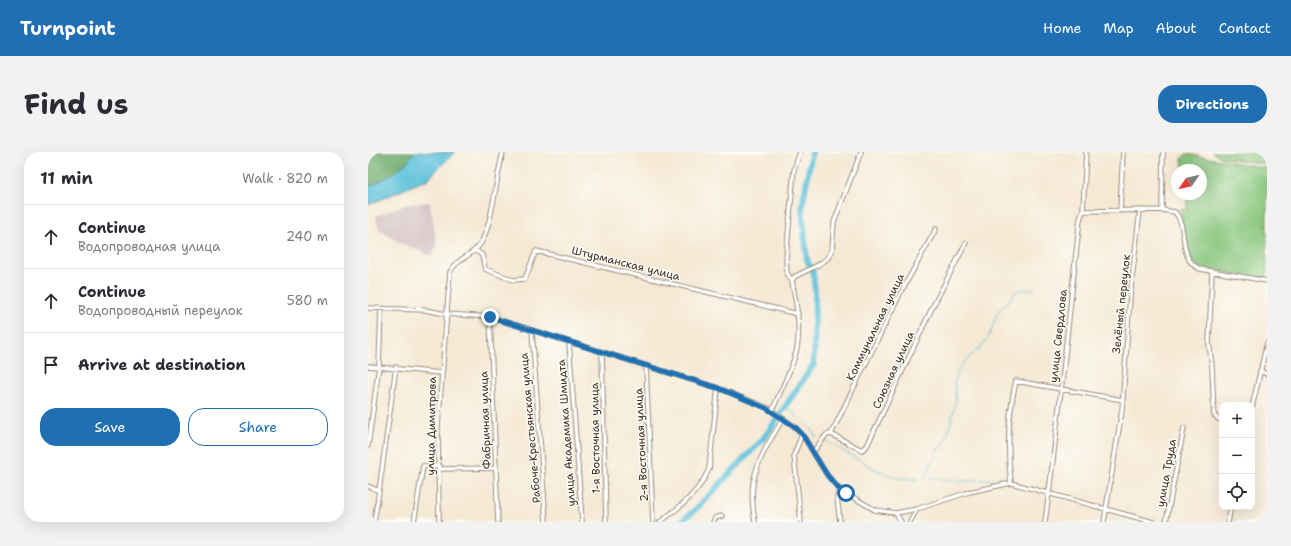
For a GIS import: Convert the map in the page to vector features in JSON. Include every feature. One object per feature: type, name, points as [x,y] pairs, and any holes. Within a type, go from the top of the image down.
[{"type":"street","points":[[476,250],[487,226],[503,152]]},
{"type":"street","points":[[772,411],[797,350],[799,330],[798,314],[792,281],[787,273],[786,258],[794,170],[800,152]]},
{"type":"street","points":[[792,281],[794,277],[828,258],[832,250],[834,222],[861,152]]},
{"type":"street","name":"улица Свердлова","points":[[1045,522],[1080,219],[1083,212],[1086,152]]},
{"type":"street","points":[[1120,210],[1123,152]]},
{"type":"street","points":[[1162,210],[1163,152]]},
{"type":"street","points":[[1083,212],[1120,210],[1162,210],[1175,212],[1180,218],[1186,254],[1190,263],[1200,269],[1267,281]]},
{"type":"street","name":"Зелёный переулок","points":[[1104,522],[1105,508],[1120,431],[1127,326],[1140,210]]},
{"type":"street","name":"Коммунальная улица","points":[[831,434],[900,294],[936,229]]},
{"type":"street","name":"Союзная улица","points":[[831,434],[862,450],[866,446],[933,306],[966,243]]},
{"type":"street","name":"Штурманская улица","points":[[476,250],[482,255],[485,269],[513,280],[525,279],[536,251],[798,314]]},
{"type":"street","name":"улица Димитрова","points":[[439,522],[440,468],[438,426],[449,278],[453,266],[476,250]]},
{"type":"street","points":[[1212,271],[1209,343],[1212,367],[1214,414],[1219,419]]},
{"type":"street","points":[[368,308],[425,310],[446,314],[490,317],[532,332],[718,388],[766,408],[783,419],[802,434],[827,475],[839,489],[875,510],[896,513],[917,509],[969,492],[1011,483],[1153,522]]},
{"type":"street","points":[[368,446],[379,366],[382,309]]},
{"type":"street","name":"Фабричная улица","points":[[490,317],[498,522]]},
{"type":"street","name":"Рабоче-Крестьянская улица","points":[[532,332],[546,522]]},
{"type":"street","name":"улица Академика Шмидта","points":[[568,342],[582,522]]},
{"type":"street","points":[[1253,402],[1267,343]]},
{"type":"street","name":"1-я Восточная улица","points":[[602,353],[606,522]]},
{"type":"street","points":[[368,366],[396,367],[441,373]]},
{"type":"street","points":[[374,522],[396,367]]},
{"type":"street","name":"2-я Восточная улица","points":[[646,367],[654,522]]},
{"type":"street","points":[[1260,372],[1267,374]]},
{"type":"street","points":[[1011,483],[1008,464],[1010,416],[1016,381],[1123,400]]},
{"type":"street","points":[[660,522],[687,501],[704,481],[709,469],[718,388]]},
{"type":"street","points":[[755,522],[752,492],[754,479],[761,458],[783,419]]},
{"type":"street","name":"улица Труда","points":[[1166,522],[1184,428]]},
{"type":"street","points":[[801,522],[794,455],[802,434]]},
{"type":"street","points":[[813,452],[826,435],[831,434]]},
{"type":"street","points":[[414,522],[423,466],[440,468],[496,468]]},
{"type":"street","points":[[368,486],[379,490]]},
{"type":"street","points":[[839,489],[837,497],[840,522]]},
{"type":"street","points":[[910,522],[917,509]]},
{"type":"street","points":[[1228,522],[1230,510]]},
{"type":"street","points":[[896,513],[901,522]]},
{"type":"street","points":[[713,522],[714,518],[722,516]]},
{"type":"shaded area","points":[[430,202],[437,246],[432,256],[397,241],[378,228],[376,216],[404,205]]},
{"type":"green space","points":[[368,152],[414,152],[406,163],[400,168],[381,181],[368,187]]},
{"type":"green space","points":[[1212,152],[1267,152],[1267,164],[1222,158]]},
{"type":"green space","points":[[1186,154],[1267,168],[1267,280],[1201,268],[1191,261],[1180,209],[1187,210],[1186,200],[1207,200],[1207,164],[1182,164],[1182,158]]},
{"type":"water","points":[[414,152],[455,152],[428,179],[368,205],[368,187],[381,181],[400,168],[406,163]]},
{"type":"waterway","points":[[680,522],[694,511],[764,438],[814,364],[815,293],[813,272],[807,260],[802,207],[812,152]]},
{"type":"waterway","points":[[922,480],[926,476],[937,450],[943,445],[947,437],[956,401],[954,382],[959,368],[976,350],[980,349],[990,334],[996,316],[1016,291],[1025,289],[1033,289],[1035,291]]},
{"type":"waterway","points":[[787,406],[797,417]]},
{"type":"waterway","points":[[802,420],[812,429],[816,437]]},
{"type":"waterway","points":[[824,440],[879,471],[898,478],[918,479]]},
{"type":"waterway","points":[[930,477],[955,481],[1001,478]]},
{"type":"route","points":[[490,317],[646,367],[718,388],[766,408],[794,426],[802,434],[827,475],[839,489],[846,493]]}]
